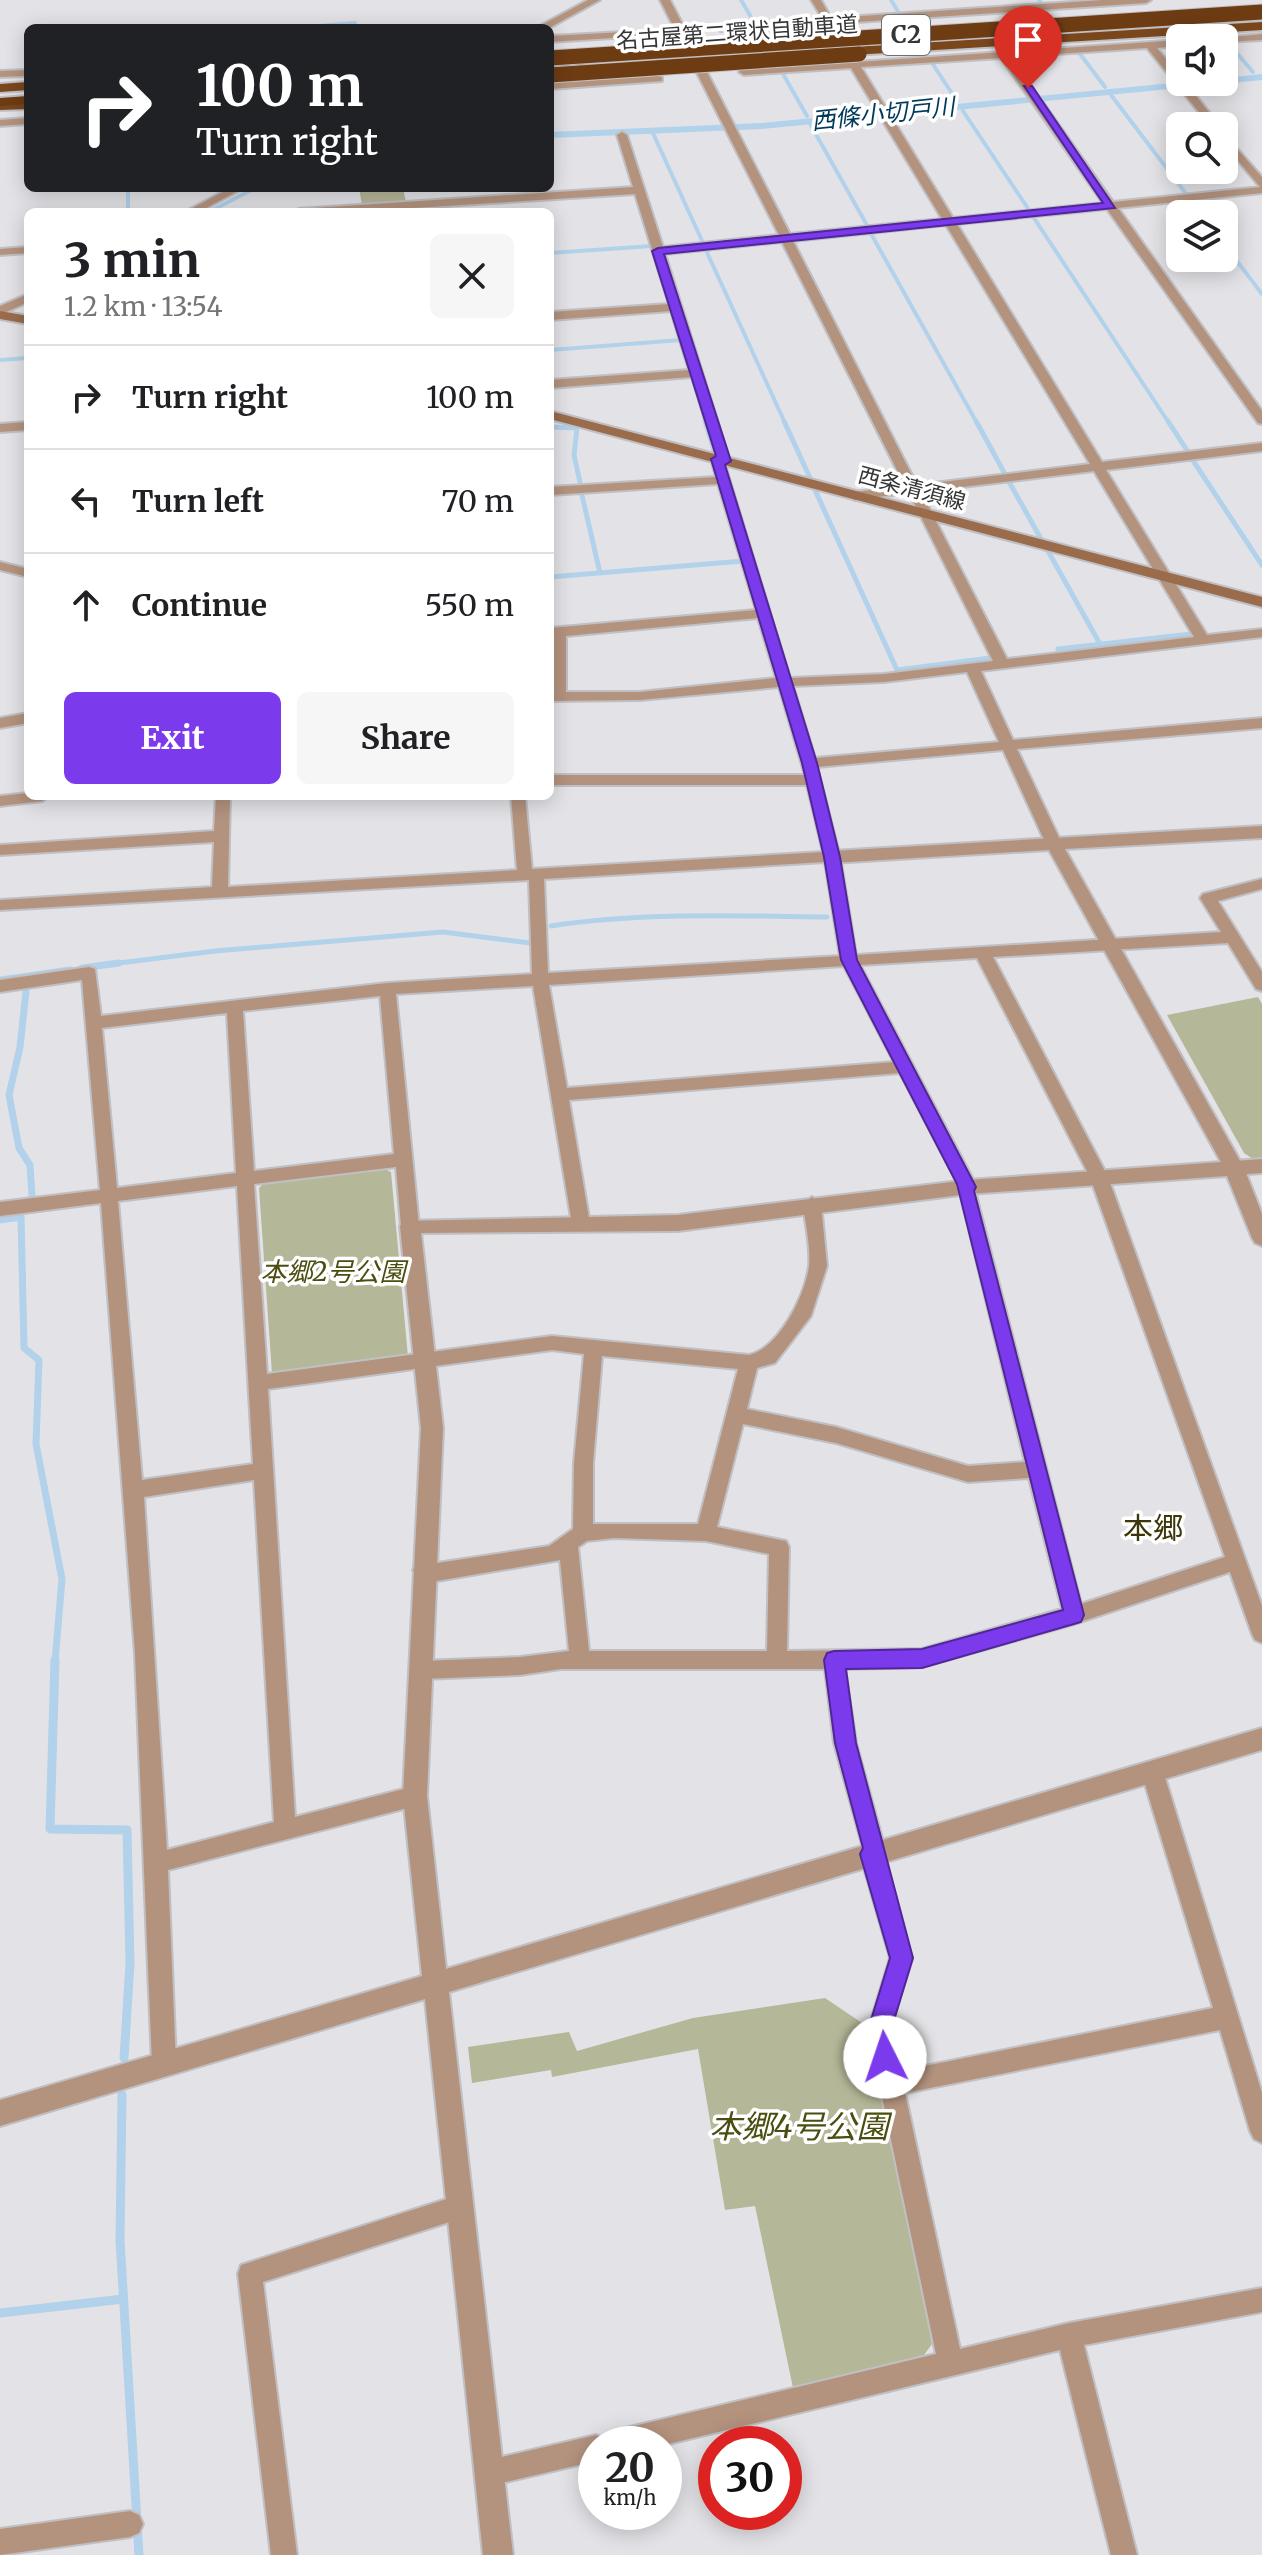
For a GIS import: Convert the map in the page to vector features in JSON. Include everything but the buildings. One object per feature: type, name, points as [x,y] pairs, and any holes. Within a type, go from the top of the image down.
[{"type":"highway","points":[[554,51],[942,25],[1262,12]]},
{"type":"highway","name":"名古屋第二環状自動車道","points":[[554,66],[1262,12]]},
{"type":"highway","points":[[1238,26],[1262,23]]},
{"type":"highway","points":[[554,66],[810,58],[1085,32],[1262,23]]},
{"type":"highway","points":[[554,66],[584,68],[844,52],[1166,38]]},
{"type":"highway","points":[[554,66],[605,67]]},
{"type":"highway","points":[[0,91],[24,89]]},
{"type":"highway","points":[[0,104],[24,102]]},
{"type":"main road","points":[[0,313],[24,319]]},
{"type":"main road","name":"西条清須線","points":[[554,416],[1262,602]]},
{"type":"street","points":[[549,24],[595,0]]},
{"type":"street","points":[[665,0],[1002,664]]},
{"type":"street","points":[[816,0],[829,22]]},
{"type":"street","points":[[963,0],[972,13]]},
{"type":"street","points":[[721,28],[1146,0]]},
{"type":"street","points":[[1115,1],[1166,27]]},
{"type":"street","points":[[554,39],[641,34]]},
{"type":"street","points":[[1238,38],[1262,37]]},
{"type":"street","points":[[744,72],[1150,45],[1166,41]]},
{"type":"street","points":[[1150,45],[1166,65]]},
{"type":"street","points":[[831,66],[844,52]]},
{"type":"street","points":[[1004,55],[1262,420]]},
{"type":"street","points":[[854,64],[1203,640]]},
{"type":"street","points":[[565,85],[584,68]]},
{"type":"street","points":[[0,74],[24,73]]},
{"type":"street","points":[[554,86],[658,79]]},
{"type":"street","points":[[1191,96],[1204,112]]},
{"type":"street","points":[[0,123],[24,121]]},
{"type":"street","points":[[622,135],[696,373],[721,460],[723,480],[809,763],[832,857],[849,960],[966,1187],[1074,1615]]},
{"type":"street","points":[[1238,155],[1262,187]]},
{"type":"street","points":[[658,251],[1262,187]]},
{"type":"street","points":[[411,208],[640,190]]},
{"type":"street","points":[[199,208],[230,192]]},
{"type":"street","points":[[0,252],[24,250]]},
{"type":"street","points":[[0,313],[24,299]]},
{"type":"street","points":[[554,316],[675,307]]},
{"type":"street","points":[[554,384],[696,373]]},
{"type":"street","points":[[0,428],[24,426]]},
{"type":"street","points":[[855,496],[1262,447]]},
{"type":"street","points":[[554,491],[723,480]]},
{"type":"street","points":[[0,566],[24,572]]},
{"type":"street","points":[[764,613],[555,632],[554,697],[640,696],[786,682],[884,678],[1262,633]]},
{"type":"street","points":[[972,667],[1054,844],[1234,1168],[1262,1238]]},
{"type":"street","points":[[0,723],[24,719]]},
{"type":"street","points":[[809,763],[1262,723]]},
{"type":"street","points":[[554,780],[813,780]]},
{"type":"street","points":[[0,801],[24,798]]},
{"type":"street","points":[[220,892],[223,800]]},
{"type":"street","points":[[519,800],[531,874],[540,979],[581,1224]]},
{"type":"street","points":[[0,905],[1262,832]]},
{"type":"street","points":[[0,850],[222,836]]},
{"type":"street","points":[[1262,884],[1208,898],[1262,985]]},
{"type":"street","points":[[93,1023],[387,989],[1232,937]]},
{"type":"street","points":[[982,952],[1099,1177],[1262,1634]]},
{"type":"street","points":[[0,986],[89,973],[150,1682],[160,1862],[164,2064]]},
{"type":"street","points":[[387,989],[432,1428],[423,1570],[422,1670],[415,1796],[498,2555]]},
{"type":"street","points":[[235,1007],[285,1830]]},
{"type":"street","points":[[559,1095],[905,1067]]},
{"type":"street","points":[[0,1209],[405,1159]]},
{"type":"street","points":[[410,1226],[678,1223],[966,1187],[1262,1166]]},
{"type":"street","points":[[258,1383],[552,1343],[749,1363],[768,1358],[802,1316],[818,1266],[812,1204]]},
{"type":"street","points":[[580,1660],[576,1537],[586,1462],[586,1424],[594,1347]]},
{"type":"street","points":[[706,1533],[749,1363]]},
{"type":"street","points":[[736,1415],[836,1435],[968,1474],[1038,1469]]},
{"type":"street","points":[[132,1490],[263,1471]]},
{"type":"street","points":[[423,1570],[437,1572],[553,1554],[576,1537],[614,1530],[706,1533],[779,1547],[777,1659]]},
{"type":"street","points":[[422,1670],[580,1660],[922,1658],[1074,1615],[1235,1562]]},
{"type":"street","points":[[834,1660],[845,1743],[901,1958],[879,2030],[951,2365]]},
{"type":"street","points":[[0,2113],[1262,1739]]},
{"type":"street","points":[[1152,1771],[1262,2131]]},
{"type":"street","points":[[160,1862],[415,1796]]},
{"type":"street","points":[[891,2084],[1227,2017]]},
{"type":"street","points":[[284,2555],[250,2274],[459,2207]]},
{"type":"street","points":[[682,2428],[1069,2335],[1262,2300]]},
{"type":"street","points":[[1069,2335],[1124,2555]]},
{"type":"street","points":[[489,2473],[578,2452]]},
{"type":"street","points":[[0,2542],[130,2524]]},
{"type":"green space","points":[[360,192],[404,192],[406,202],[362,205]]},
{"type":"green space","points":[[1258,997],[1262,1004],[1262,1159],[1253,1159],[1244,1153],[1167,1015]]},
{"type":"green space","name":"本郷2号公園","points":[[383,1168],[391,1172],[408,1357],[272,1374],[259,1188],[265,1182]]},
{"type":"green space","name":"本郷4号公園","points":[[825,1998],[868,2027],[932,2344],[924,2355],[793,2388],[755,2206],[725,2210],[698,2049],[552,2077],[551,2070],[472,2083],[468,2047],[569,2032],[577,2051],[693,2018]]},
{"type":"water","points":[[1262,74],[1262,80],[1238,82],[1238,77]]},
{"type":"water","name":"西條小切戸川","points":[[1166,84],[1166,89],[762,129],[554,138],[554,132],[761,123]]},
{"type":"waterway","points":[[741,0],[754,22]]},
{"type":"waterway","points":[[891,0],[899,13]]},
{"type":"waterway","points":[[1039,0],[1042,4]]},
{"type":"waterway","points":[[343,24],[355,23]]},
{"type":"waterway","points":[[1080,54],[1105,87]]},
{"type":"waterway","points":[[1238,54],[1253,72]]},
{"type":"waterway","name":"西條小切戸川","points":[[932,63],[957,101]]},
{"type":"waterway","name":"西條小切戸川","points":[[783,74],[807,116]]},
{"type":"waterway","points":[[1111,95],[1187,195]]},
{"type":"waterway","name":"西條小切戸川","points":[[963,111],[1029,210]]},
{"type":"waterway","name":"西條小切戸川","points":[[809,122],[868,227]]},
{"type":"waterway","points":[[652,131],[703,243]]},
{"type":"waterway","points":[[128,192],[128,208]]},
{"type":"waterway","points":[[217,208],[247,192]]},
{"type":"waterway","points":[[1032,215],[1169,423]]},
{"type":"waterway","points":[[870,232],[977,423]]},
{"type":"waterway","points":[[554,253],[652,246]]},
{"type":"waterway","points":[[705,248],[785,423]]},
{"type":"waterway","points":[[1238,262],[1262,294]]},
{"type":"waterway","points":[[554,350],[681,340]]},
{"type":"waterway","points":[[0,360],[24,358]]},
{"type":"waterway","points":[[692,376],[706,423]]},
{"type":"waterway","points":[[705,421],[715,453]]},
{"type":"waterway","points":[[784,421],[810,478]]},
{"type":"waterway","points":[[976,421],[1005,474]]},
{"type":"waterway","points":[[1168,421],[1188,452]]},
{"type":"waterway","points":[[554,427],[577,428],[574,455],[581,487]]},
{"type":"waterway","points":[[1192,459],[1262,565]]},
{"type":"waterway","points":[[1008,480],[1040,537]]},
{"type":"waterway","points":[[815,490],[897,670],[990,658]]},
{"type":"waterway","points":[[581,491],[600,573]]},
{"type":"waterway","points":[[1048,551],[1100,644]]},
{"type":"waterway","points":[[600,573],[743,561],[741,557]]},
{"type":"waterway","points":[[554,577],[600,573]]},
{"type":"waterway","points":[[1058,649],[1191,634]]},
{"type":"waterway","points":[[551,926],[654,917],[827,917]]},
{"type":"waterway","points":[[119,963],[215,951],[443,932],[530,943]]},
{"type":"waterway","points":[[82,968],[119,963]]},
{"type":"waterway","points":[[103,965],[119,963]]},
{"type":"waterway","points":[[0,980],[70,970]]},
{"type":"waterway","points":[[26,992],[20,1047],[9,1095],[19,1148],[30,1165],[32,1196]]},
{"type":"waterway","points":[[0,1220],[21,1217],[24,1348],[39,1360],[36,1444],[62,1579],[55,1662]]},
{"type":"waterway","points":[[55,1660],[50,1829],[127,1830],[130,1963],[124,2058]]},
{"type":"waterway","points":[[122,2095],[120,2240],[139,2555]]},
{"type":"waterway","points":[[0,2313],[123,2299]]},
{"type":"district","name":"本郷","points":[[1153,1529]]},
{"type":"route","points":[[885,2057],[879,2030],[901,1958],[871,1854],[875,1853],[845,1743],[834,1660],[922,1658],[1074,1615],[965,1187],[968,1187],[849,960],[832,857],[809,763],[717,459],[724,461],[658,251],[1111,205],[1028,88]]}]
